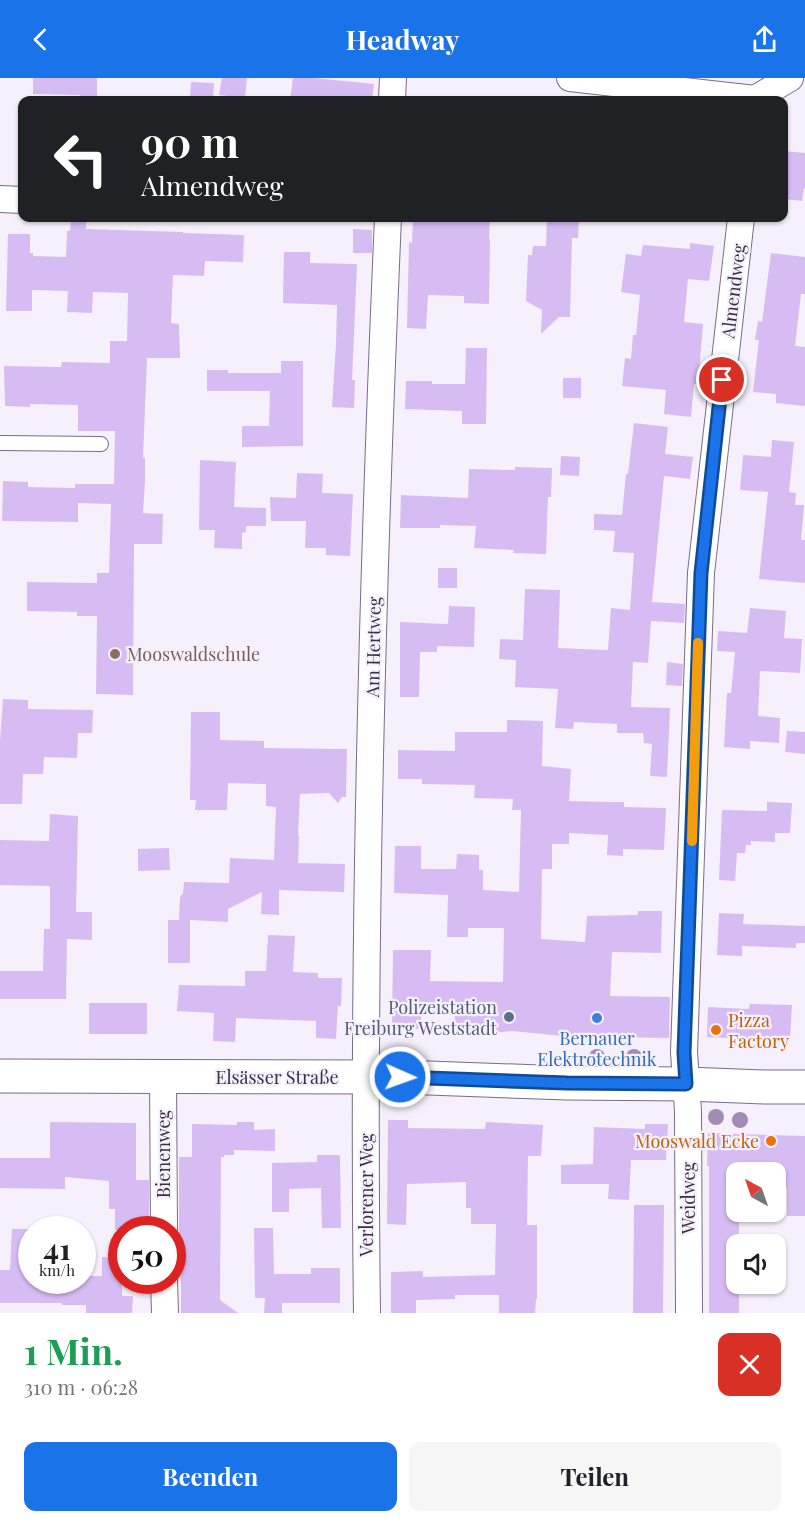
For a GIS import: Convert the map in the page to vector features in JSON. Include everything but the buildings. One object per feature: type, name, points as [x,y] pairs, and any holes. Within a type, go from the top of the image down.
[{"type":"main road","name":"Elsässer Straße","points":[[0,1076],[366,1077],[805,1087]]},
{"type":"street","points":[[392,96],[393,78]]},
{"type":"street","points":[[570,78],[721,96]]},
{"type":"street","points":[[761,96],[790,78]]},
{"type":"street","points":[[0,199],[18,200]]},
{"type":"street","name":"Am Hertweg","points":[[366,1077],[374,572],[388,222]]},
{"type":"street","name":"Almendweg","points":[[686,1084],[685,1041],[701,573],[741,222]]},
{"type":"street","name":"Bienenweg","points":[[163,1077],[164,1216]]},
{"type":"street","name":"Verlorener Weg","points":[[366,1077],[367,1313]]},
{"type":"street","name":"Weidweg","points":[[686,1084],[689,1313]]},
{"type":"street","points":[[164,1294],[165,1313]]},
{"type":"lane","points":[[0,443],[101,444]]},
{"type":"slow traffic","points":[[692,841],[698,643]]},
{"type":"place","name":"Mooswaldschule","points":[[115,654]]},
{"type":"place","name":"Polizeistation Freiburg Weststadt","points":[[509,1017]]},
{"type":"place","name":"Bernauer Elektrotechnik","points":[[597,1018]]},
{"type":"place","name":"Pizza Factory","points":[[716,1030]]},
{"type":"place","name":"Mooswald Ecke","points":[[771,1141]]},
{"type":"route","points":[[400,1077],[567,1083],[686,1084],[684,1053],[701,573],[722,380]]}]
